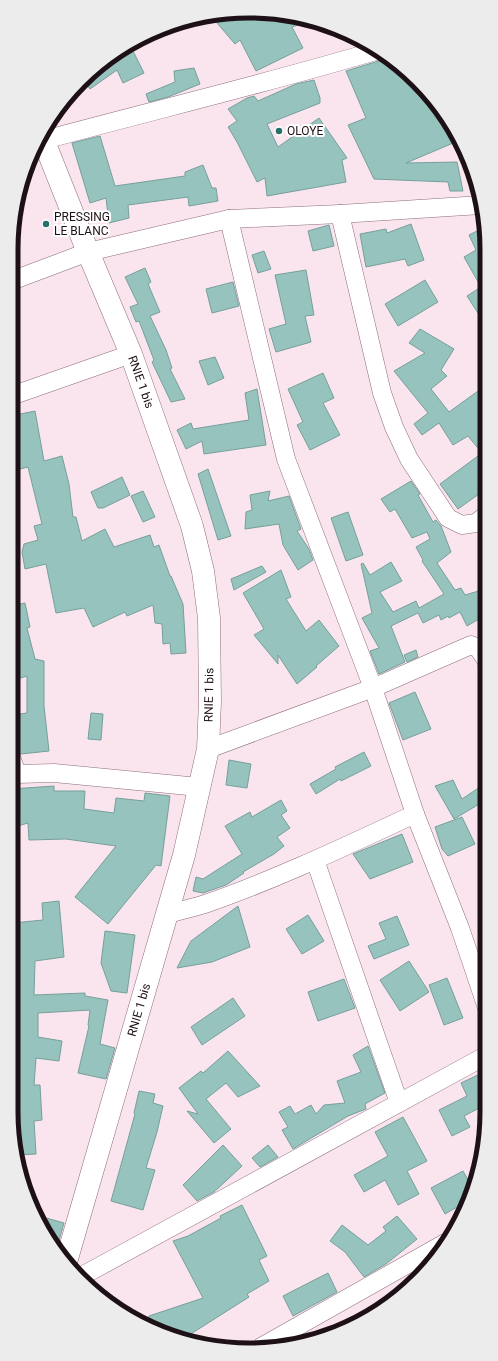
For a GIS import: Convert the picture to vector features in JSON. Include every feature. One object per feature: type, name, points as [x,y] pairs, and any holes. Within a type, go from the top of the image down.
[{"type":"main road","name":"RNIE 1 bis","points":[[44,142],[131,354],[192,526],[203,571],[209,618],[210,701],[208,749],[184,855],[68,1255]]},
{"type":"street","points":[[46,138],[370,53]]},
{"type":"street","points":[[18,278],[88,252],[228,219],[476,205]]},
{"type":"street","points":[[340,214],[382,392],[394,427],[409,459],[448,518],[462,525],[476,523],[480,520]]},
{"type":"street","points":[[228,219],[286,459],[373,688],[414,814],[460,928],[480,987]]},
{"type":"street","points":[[18,394],[131,354]]},
{"type":"street","points":[[208,749],[373,688],[470,645],[478,648],[480,651]]},
{"type":"street","points":[[18,769],[199,787]]},
{"type":"street","points":[[166,914],[203,904],[241,891],[315,860],[414,814]]},
{"type":"street","points":[[315,860],[399,1103]]},
{"type":"street","points":[[85,1274],[480,1059]]},
{"type":"street","points":[[267,1343],[434,1251]]},
{"type":"building","points":[[234,18],[264,18],[301,24],[292,27],[303,48],[256,71],[240,40],[235,44],[215,21]]},
{"type":"building","points":[[132,50],[144,73],[123,83],[117,70],[90,89],[87,85],[97,75]]},
{"type":"building","points":[[382,60],[401,75],[423,97],[441,121],[454,143],[406,163],[457,162],[463,191],[450,191],[448,182],[374,179],[348,125],[366,118],[346,71]]},
{"type":"building","points":[[194,68],[200,84],[168,97],[149,102],[146,94],[175,82],[174,71]]},
{"type":"building","points":[[314,80],[320,98],[320,103],[267,124],[278,147],[319,118],[347,158],[342,160],[346,182],[267,196],[265,178],[257,182],[228,127],[237,121],[228,109],[247,98],[254,96],[258,101],[296,84]]},
{"type":"building","points":[[100,136],[115,186],[185,176],[185,172],[203,165],[212,188],[216,188],[218,201],[189,206],[188,197],[128,205],[129,218],[109,223],[106,198],[90,203],[72,143]]},
{"type":"building","points":[[411,224],[424,260],[408,266],[405,259],[366,267],[360,234],[386,229],[387,233]]},
{"type":"building","points":[[329,225],[334,246],[313,251],[308,231]]},
{"type":"building","points":[[479,230],[480,285],[464,257],[476,250],[469,235]]},
{"type":"building","points":[[264,251],[271,269],[258,273],[252,255]]},
{"type":"building","points":[[145,268],[151,282],[148,284],[160,312],[150,316],[166,350],[172,368],[170,369],[185,399],[171,402],[152,362],[154,360],[139,321],[136,322],[130,307],[138,304],[125,277]]},
{"type":"building","points":[[306,270],[314,315],[305,316],[311,342],[276,352],[269,329],[286,324],[275,275]]},
{"type":"building","points":[[425,280],[438,302],[398,326],[385,304]]},
{"type":"building","points":[[233,282],[239,306],[212,313],[206,289]]},
{"type":"building","points":[[480,288],[480,316],[467,296]]},
{"type":"building","points":[[420,329],[454,349],[441,370],[447,376],[431,389],[449,412],[480,390],[480,451],[468,436],[453,445],[439,423],[422,435],[414,424],[428,413],[394,371],[425,353],[409,343]]},
{"type":"building","points":[[215,357],[224,378],[208,385],[199,361]]},
{"type":"building","points":[[323,373],[334,398],[323,403],[340,435],[310,450],[297,425],[303,422],[288,389]]},
{"type":"building","points":[[257,389],[266,445],[204,454],[202,441],[186,449],[177,430],[191,423],[193,429],[249,420],[245,393]]},
{"type":"building","points":[[35,411],[44,461],[62,456],[69,484],[73,517],[76,517],[82,541],[105,529],[114,547],[150,535],[154,547],[159,545],[170,576],[183,604],[186,653],[171,654],[170,643],[163,644],[162,624],[155,623],[153,605],[127,616],[125,612],[93,627],[84,608],[56,613],[46,564],[25,569],[22,552],[24,544],[38,540],[34,526],[42,524],[28,467],[20,469],[18,461],[18,415]]},
{"type":"building","points":[[480,454],[480,493],[458,509],[440,484]]},
{"type":"building","points":[[208,469],[231,536],[218,540],[198,474]]},
{"type":"building","points":[[122,477],[130,495],[103,508],[98,508],[91,492]]},
{"type":"building","points":[[411,481],[420,494],[418,495],[433,522],[436,520],[441,526],[451,552],[437,563],[455,590],[461,588],[465,595],[480,591],[480,619],[467,626],[460,612],[449,618],[448,616],[441,620],[439,615],[423,623],[418,613],[391,626],[405,662],[379,674],[370,651],[379,648],[362,618],[372,613],[361,564],[363,563],[370,575],[391,562],[402,581],[380,592],[393,612],[416,601],[419,608],[444,594],[422,561],[423,560],[416,547],[430,539],[427,532],[412,538],[395,509],[390,512],[381,499]]},
{"type":"building","points":[[143,491],[155,517],[143,522],[131,496]]},
{"type":"building","points":[[270,491],[268,501],[289,496],[301,529],[297,531],[309,549],[313,560],[298,570],[283,545],[279,524],[245,529],[246,512],[252,510],[250,495]]},
{"type":"building","points":[[348,512],[363,555],[346,561],[331,518]]},
{"type":"building","points":[[262,566],[266,572],[234,590],[231,579]]},
{"type":"building","points":[[281,570],[291,597],[286,599],[306,631],[319,620],[339,646],[297,684],[278,655],[278,664],[254,635],[264,629],[243,593]]},
{"type":"building","points":[[25,603],[30,627],[27,628],[35,659],[44,661],[44,706],[49,751],[21,754],[18,750],[18,714],[27,713],[27,676],[18,679],[18,604]]},
{"type":"building","points":[[416,650],[418,657],[407,662],[404,655]]},
{"type":"building","points":[[415,692],[431,729],[403,740],[389,703]]},
{"type":"building","points":[[91,713],[103,714],[101,740],[88,739]]},
{"type":"building","points":[[364,752],[371,766],[341,781],[340,779],[316,794],[310,784],[336,769],[335,767]]},
{"type":"building","points":[[229,760],[251,764],[247,788],[226,785]]},
{"type":"building","points":[[453,780],[462,799],[480,787],[480,804],[454,819],[435,786]]},
{"type":"building","points":[[54,786],[54,791],[85,791],[84,809],[114,813],[116,798],[144,801],[145,793],[170,796],[161,866],[156,865],[108,924],[75,897],[116,846],[66,839],[29,840],[28,823],[18,826],[18,789]]},
{"type":"building","points":[[281,800],[287,811],[281,815],[290,828],[277,837],[284,846],[274,854],[243,872],[244,873],[226,885],[203,893],[193,891],[196,877],[203,879],[242,854],[225,826],[250,812],[252,817]]},
{"type":"building","points":[[462,817],[475,844],[448,856],[442,849],[435,827]]},
{"type":"building","points":[[402,834],[413,862],[370,879],[353,854]]},
{"type":"building","points":[[59,901],[64,957],[35,961],[34,995],[85,993],[85,996],[108,1000],[100,1044],[115,1048],[106,1079],[78,1073],[89,1026],[90,1010],[38,1013],[38,1037],[62,1041],[59,1061],[36,1058],[34,1085],[40,1085],[42,1120],[34,1121],[36,1154],[22,1155],[18,1127],[18,922],[43,920],[42,903]]},
{"type":"building","points":[[238,906],[250,947],[212,962],[177,968],[191,941]]},
{"type":"building","points":[[308,915],[324,941],[302,954],[286,929]]},
{"type":"building","points":[[397,916],[409,945],[374,959],[368,946],[386,939],[379,923]]},
{"type":"building","points":[[105,931],[135,935],[127,993],[111,991],[101,963]]},
{"type":"building","points":[[409,961],[429,992],[400,1011],[380,980]]},
{"type":"building","points":[[447,978],[463,1018],[444,1025],[429,985]]},
{"type":"building","points":[[344,979],[355,1008],[318,1021],[308,992]]},
{"type":"building","points":[[233,998],[245,1016],[202,1045],[191,1027]]},
{"type":"building","points":[[368,1046],[385,1093],[365,1104],[366,1109],[348,1116],[293,1149],[282,1130],[288,1127],[279,1112],[290,1106],[295,1114],[311,1105],[316,1114],[324,1105],[345,1103],[337,1081],[361,1072],[353,1055]]},
{"type":"building","points":[[228,1051],[260,1086],[238,1097],[226,1083],[206,1099],[231,1129],[214,1143],[187,1111],[198,1114],[179,1088],[201,1071],[203,1073]]},
{"type":"building","points":[[480,1074],[480,1108],[464,1116],[470,1127],[452,1136],[439,1110],[467,1096],[461,1083]]},
{"type":"building","points":[[139,1091],[155,1094],[153,1103],[163,1106],[146,1168],[155,1170],[143,1210],[111,1201],[135,1114]]},
{"type":"building","points":[[403,1117],[427,1161],[407,1171],[419,1194],[398,1205],[385,1180],[364,1192],[354,1175],[388,1156],[375,1132]]},
{"type":"building","points":[[223,1145],[242,1166],[214,1192],[197,1201],[183,1185]]},
{"type":"building","points":[[268,1145],[278,1157],[260,1167],[252,1158]]},
{"type":"building","points":[[463,1171],[469,1182],[460,1206],[445,1214],[431,1188]]},
{"type":"building","points":[[242,1205],[267,1256],[259,1260],[269,1281],[247,1294],[249,1297],[189,1335],[175,1331],[149,1320],[149,1316],[203,1298],[173,1241],[188,1236],[221,1218],[220,1216]]},
{"type":"building","points":[[397,1216],[417,1239],[386,1264],[364,1277],[345,1252],[330,1241],[342,1225],[368,1245],[386,1231],[383,1227]]},
{"type":"building","points":[[44,1217],[64,1223],[58,1242]]},
{"type":"building","points":[[328,1273],[337,1292],[293,1316],[283,1296]]},
{"type":"place","name":"OLOYE","points":[[279,131]]},
{"type":"place","name":"PRESSING LE BLANC","points":[[46,224]]}]
